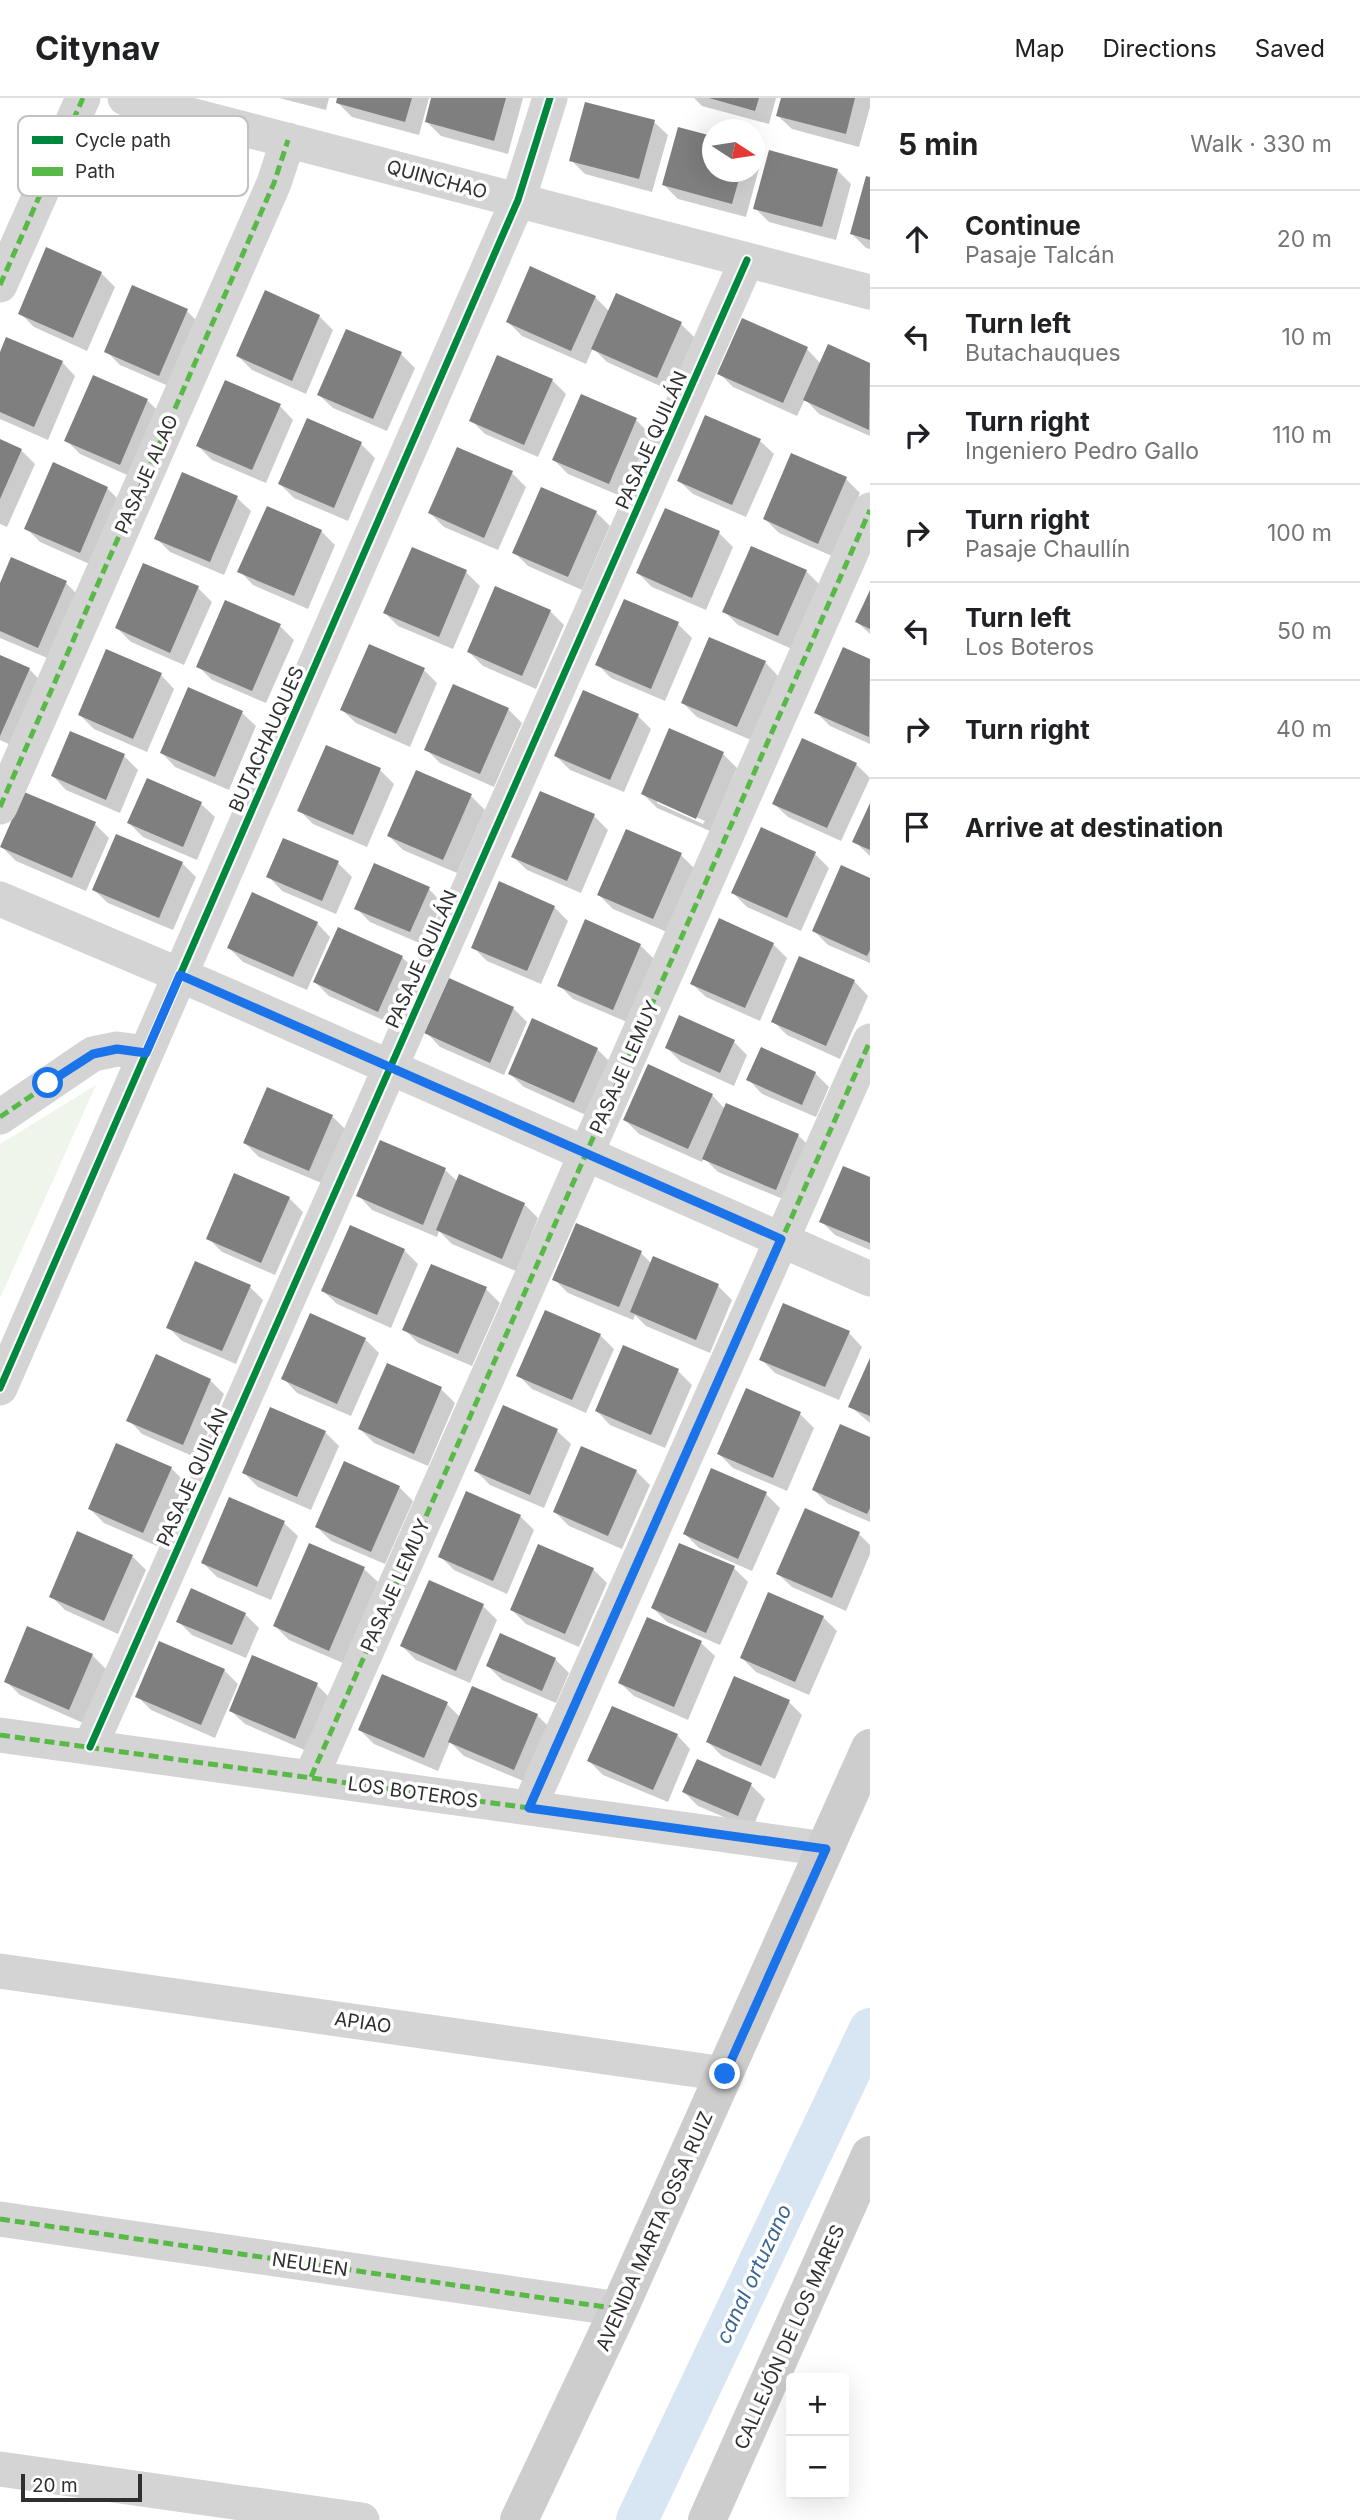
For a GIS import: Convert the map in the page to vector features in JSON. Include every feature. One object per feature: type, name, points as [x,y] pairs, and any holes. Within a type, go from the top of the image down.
[{"type":"street","points":[[75,116],[83,98]]},
{"type":"street","name":"QUINCHAO","points":[[125,98],[197,116]]},
{"type":"street","name":"BUTACHAUQUES","points":[[0,1388],[519,201],[550,98]]},
{"type":"street","name":"QUINCHAO","points":[[248,129],[870,292]]},
{"type":"street","name":"PASAJE ALAO","points":[[0,807],[274,183],[288,139]]},
{"type":"street","points":[[0,285],[40,196]]},
{"type":"street","name":"PASAJE QUILÁN","points":[[90,1747],[747,260]]},
{"type":"street","name":"PASAJE LEMUY","points":[[311,1777],[870,510]]},
{"type":"street","points":[[0,899],[391,1067],[870,1279]]},
{"type":"street","points":[[529,1808],[870,1041]]},
{"type":"street","points":[[0,1117],[93,1054],[117,1049],[146,1053]]},
{"type":"street","name":"LOS BOTEROS","points":[[0,1735],[826,1849]]},
{"type":"street","name":"AVENIDA MARTA OSSA RUIZ","points":[[519,2520],[619,2309],[870,1748]]},
{"type":"street","name":"APIAO","points":[[0,1971],[725,2074]]},
{"type":"street","name":"CALLEJÓN DE LOS MARES","points":[[707,2520],[870,2155]]},
{"type":"street","name":"NEULEN","points":[[0,2219],[619,2309]]},
{"type":"street","points":[[0,2469],[362,2520]]},
{"type":"shaded area","points":[[96,1085],[0,1298],[0,1144]]},
{"type":"building","points":[[337,98],[412,98],[405,122],[336,103]]},
{"type":"building","points":[[431,98],[506,98],[494,141],[425,122]]},
{"type":"building","points":[[709,98],[759,98],[755,111]]},
{"type":"building","points":[[781,98],[855,98],[846,134],[776,116]]},
{"type":"building","points":[[585,102],[655,120],[639,179],[569,161]]},
{"type":"building","points":[[678,127],[702,133],[702,182],[738,182],[732,204],[662,185]]},
{"type":"building","points":[[769,150],[838,169],[822,227],[753,209],[760,182],[765,182],[765,165]]},
{"type":"building","points":[[866,176],[870,177],[870,240],[850,234]]},
{"type":"building","points":[[46,247],[102,272],[73,338],[18,314]]},
{"type":"building","points":[[530,266],[596,296],[571,351],[506,322]]},
{"type":"building","points":[[132,285],[188,309],[159,376],[104,352]]},
{"type":"building","points":[[265,290],[320,315],[292,381],[236,356]]},
{"type":"building","points":[[616,293],[682,322],[657,378],[591,349]]},
{"type":"building","points":[[742,318],[808,347],[783,403],[717,374]]},
{"type":"building","points":[[346,329],[402,352],[373,419],[317,395]]},
{"type":"building","points":[[6,337],[63,361],[34,427],[0,412],[0,352]]},
{"type":"building","points":[[828,344],[870,363],[869,430],[803,400]]},
{"type":"building","points":[[497,355],[553,379],[524,445],[469,421]]},
{"type":"building","points":[[93,375],[148,399],[120,465],[64,441]]},
{"type":"building","points":[[225,380],[281,404],[252,470],[196,446]]},
{"type":"building","points":[[581,394],[637,418],[609,484],[552,460]]},
{"type":"building","points":[[705,415],[761,439],[732,505],[677,481]]},
{"type":"building","points":[[307,418],[362,442],[334,508],[278,484]]},
{"type":"building","points":[[0,439],[22,449],[0,499]]},
{"type":"building","points":[[457,447],[513,471],[484,538],[428,513]]},
{"type":"building","points":[[791,453],[847,477],[818,544],[763,519]]},
{"type":"building","points":[[53,462],[108,487],[80,553],[24,529]]},
{"type":"building","points":[[182,472],[238,496],[210,562],[154,539]]},
{"type":"building","points":[[541,487],[597,511],[568,577],[512,553]]},
{"type":"building","points":[[267,506],[322,530],[294,596],[237,572]]},
{"type":"building","points":[[665,508],[720,531],[692,598],[636,573]]},
{"type":"building","points":[[751,546],[807,570],[778,636],[722,612]]},
{"type":"building","points":[[412,547],[467,570],[439,637],[383,613]]},
{"type":"building","points":[[11,557],[67,581],[38,648],[0,631],[0,583]]},
{"type":"building","points":[[143,563],[199,586],[170,653],[115,628]]},
{"type":"building","points":[[495,586],[551,610],[522,676],[467,652]]},
{"type":"building","points":[[870,590],[870,629],[855,622]]},
{"type":"building","points":[[624,599],[679,622],[651,689],[595,665]]},
{"type":"building","points":[[225,600],[281,624],[252,691],[196,667]]},
{"type":"building","points":[[709,637],[766,661],[737,727],[681,703]]},
{"type":"building","points":[[369,644],[425,668],[396,734],[340,710]]},
{"type":"building","points":[[843,647],[870,659],[869,737],[814,713]]},
{"type":"building","points":[[106,649],[162,673],[133,739],[78,715]]},
{"type":"building","points":[[0,655],[30,668],[0,736]]},
{"type":"building","points":[[453,684],[509,708],[480,774],[424,750]]},
{"type":"building","points":[[188,687],[243,711],[215,777],[160,753]]},
{"type":"building","points":[[583,690],[639,714],[610,780],[554,756]]},
{"type":"building","points":[[669,728],[724,752],[696,819],[641,794]]},
{"type":"building","points":[[70,731],[125,754],[106,800],[51,776]]},
{"type":"building","points":[[802,738],[857,763],[827,828],[772,804]]},
{"type":"building","points":[[326,745],[381,768],[353,835],[297,811]]},
{"type":"building","points":[[416,770],[472,794],[443,860],[387,836]]},
{"type":"building","points":[[147,778],[202,802],[183,847],[127,823]]},
{"type":"building","points":[[540,791],[595,814],[567,881],[511,857]]},
{"type":"building","points":[[24,792],[96,822],[72,878],[0,847]]},
{"type":"building","points":[[870,803],[870,850],[852,842]]},
{"type":"building","points":[[761,827],[816,852],[787,918],[731,893]]},
{"type":"building","points":[[626,829],[682,853],[653,919],[597,895]]},
{"type":"building","points":[[116,834],[183,862],[159,918],[92,890]]},
{"type":"building","points":[[283,838],[339,861],[322,901],[266,877]]},
{"type":"building","points":[[374,863],[430,887],[410,932],[354,909]]},
{"type":"building","points":[[841,865],[870,878],[870,950],[867,956],[812,931]]},
{"type":"building","points":[[499,881],[555,906],[527,971],[471,948]]},
{"type":"building","points":[[252,892],[318,922],[293,977],[227,948]]},
{"type":"building","points":[[719,918],[774,943],[745,1008],[690,984]]},
{"type":"building","points":[[585,919],[641,944],[613,1010],[557,986]]},
{"type":"building","points":[[338,927],[403,956],[378,1012],[313,982]]},
{"type":"building","points":[[799,956],[855,980],[826,1046],[771,1022]]},
{"type":"building","points":[[449,978],[514,1007],[490,1063],[424,1033]]},
{"type":"building","points":[[679,1015],[735,1040],[720,1073],[665,1048]]},
{"type":"building","points":[[532,1018],[598,1048],[574,1103],[508,1074]]},
{"type":"building","points":[[761,1047],[816,1072],[802,1105],[746,1080]]},
{"type":"building","points":[[648,1064],[713,1094],[688,1149],[623,1120]]},
{"type":"building","points":[[267,1087],[333,1115],[309,1171],[243,1143]]},
{"type":"building","points":[[726,1103],[799,1134],[776,1190],[702,1159]]},
{"type":"building","points":[[380,1140],[446,1168],[423,1225],[356,1196]]},
{"type":"building","points":[[843,1166],[870,1177],[870,1243],[819,1222]]},
{"type":"building","points":[[234,1173],[290,1197],[261,1263],[206,1239]]},
{"type":"building","points":[[459,1174],[525,1203],[502,1259],[436,1230]]},
{"type":"building","points":[[576,1223],[642,1251],[619,1307],[552,1280]]},
{"type":"building","points":[[350,1225],[405,1249],[377,1315],[321,1291]]},
{"type":"building","points":[[653,1256],[719,1284],[696,1340],[630,1312]]},
{"type":"building","points":[[195,1261],[251,1285],[222,1351],[166,1328]]},
{"type":"building","points":[[431,1264],[487,1287],[458,1354],[402,1330]]},
{"type":"building","points":[[783,1303],[850,1331],[825,1387],[759,1360]]},
{"type":"building","points":[[545,1310],[601,1334],[572,1400],[516,1376]]},
{"type":"building","points":[[310,1313],[366,1338],[337,1404],[281,1379]]},
{"type":"building","points":[[623,1345],[679,1369],[651,1435],[595,1411]]},
{"type":"building","points":[[156,1354],[211,1379],[183,1445],[126,1421]]},
{"type":"building","points":[[870,1358],[870,1416],[848,1407]]},
{"type":"building","points":[[387,1363],[442,1387],[414,1454],[358,1429]]},
{"type":"building","points":[[746,1388],[801,1412],[773,1478],[717,1454]]},
{"type":"building","points":[[503,1405],[558,1429],[530,1495],[474,1471]]},
{"type":"building","points":[[270,1407],[326,1431],[297,1497],[242,1473]]},
{"type":"building","points":[[840,1424],[870,1437],[870,1508],[867,1514],[812,1490]]},
{"type":"building","points":[[116,1443],[172,1467],[143,1533],[88,1509]]},
{"type":"building","points":[[581,1446],[637,1470],[608,1536],[553,1512]]},
{"type":"building","points":[[344,1461],[400,1486],[371,1552],[315,1527]]},
{"type":"building","points":[[711,1468],[767,1492],[738,1559],[683,1534]]},
{"type":"building","points":[[466,1491],[521,1515],[493,1581],[438,1557]]},
{"type":"building","points":[[229,1497],[285,1521],[257,1587],[201,1563]]},
{"type":"building","points":[[805,1508],[860,1532],[832,1598],[776,1574]]},
{"type":"building","points":[[77,1531],[133,1555],[104,1621],[49,1597]]},
{"type":"building","points":[[309,1543],[365,1567],[329,1651],[273,1626]]},
{"type":"building","points":[[679,1543],[735,1566],[706,1633],[651,1608]]},
{"type":"building","points":[[538,1544],[594,1568],[565,1634],[510,1610]]},
{"type":"building","points":[[429,1580],[484,1604],[456,1671],[400,1646]]},
{"type":"building","points":[[191,1588],[246,1613],[232,1645],[176,1622]]},
{"type":"building","points":[[768,1592],[824,1616],[795,1682],[740,1658]]},
{"type":"building","points":[[647,1617],[702,1641],[674,1707],[618,1683]]},
{"type":"building","points":[[27,1626],[93,1654],[69,1710],[4,1682]]},
{"type":"building","points":[[500,1633],[556,1658],[542,1691],[486,1666]]},
{"type":"building","points":[[159,1641],[225,1669],[201,1725],[135,1697]]},
{"type":"building","points":[[252,1655],[318,1683],[295,1739],[229,1711]]},
{"type":"building","points":[[382,1674],[448,1702],[424,1758],[358,1730]]},
{"type":"building","points":[[734,1676],[790,1700],[761,1766],[706,1742]]},
{"type":"building","points":[[472,1686],[538,1714],[514,1770],[448,1742]]},
{"type":"building","points":[[612,1706],[678,1734],[653,1790],[587,1761]]},
{"type":"building","points":[[697,1759],[752,1783],[738,1816],[682,1792]]},
{"type":"waterway","name":"canal ortuzano","points":[[637,2520],[870,2029]]},
{"type":"marked path","points":[[75,116],[83,98]]},
{"type":"marked path","points":[[0,807],[274,183],[288,140]]},
{"type":"marked path","points":[[0,285],[40,196]]},
{"type":"marked path","points":[[311,1777],[870,510]]},
{"type":"marked path","points":[[529,1808],[870,1041]]},
{"type":"marked path","points":[[0,1117],[93,1054],[117,1049],[146,1053]]},
{"type":"marked path","points":[[0,1735],[826,1849]]},
{"type":"marked path","points":[[0,2219],[619,2309]]},
{"type":"cycle path","points":[[0,1388],[518,200],[550,98]]},
{"type":"cycle path","points":[[90,1747],[747,260]]},
{"type":"route","points":[[48,1083],[93,1054],[117,1049],[146,1053],[180,975],[781,1239],[529,1808],[826,1849],[725,2074]]}]
